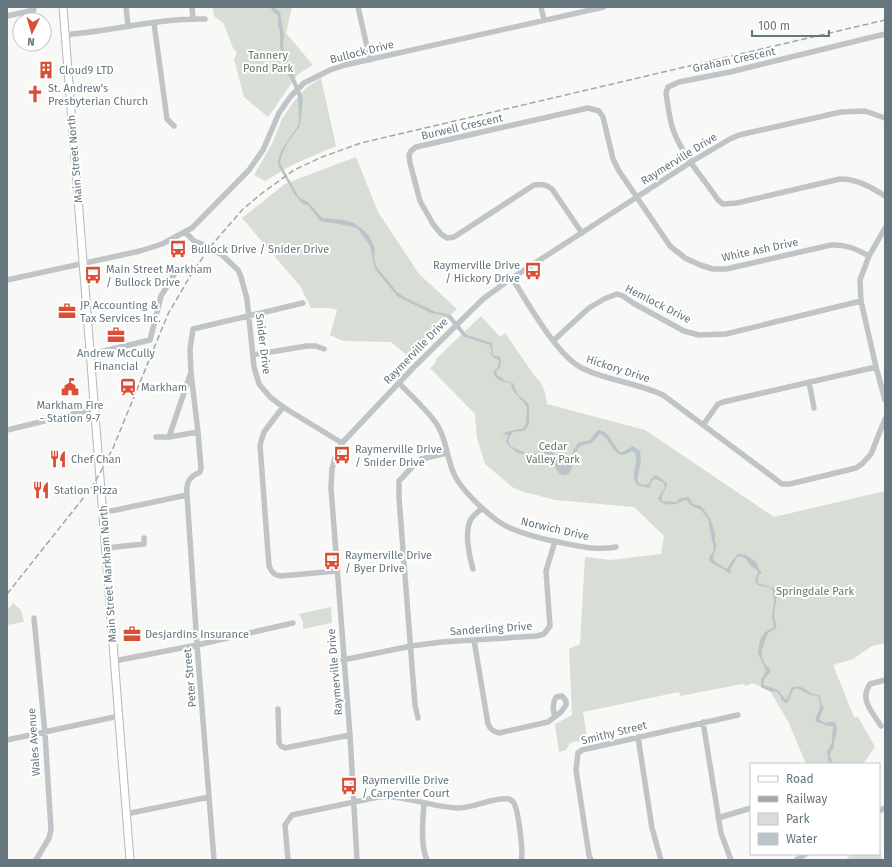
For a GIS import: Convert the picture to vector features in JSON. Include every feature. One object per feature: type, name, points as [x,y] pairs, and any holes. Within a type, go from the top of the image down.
[{"type":"main road","name":"Main Street North","points":[[64,7],[65,37],[83,263]]},
{"type":"main road","name":"Main Street Markham North","points":[[83,263],[130,860]]},
{"type":"street","points":[[126,7],[128,26]]},
{"type":"street","points":[[192,7],[193,19]]},
{"type":"street","points":[[358,7],[370,60]]},
{"type":"street","points":[[541,7],[544,20]]},
{"type":"street","name":"Bullock Drive","points":[[7,280],[125,255],[162,244],[192,228],[249,170],[263,150],[279,112],[291,96],[304,83],[330,70],[604,7]]},
{"type":"street","points":[[7,16],[34,10]]},
{"type":"street","points":[[65,37],[72,34],[128,26],[205,19]]},
{"type":"street","points":[[154,23],[167,119],[174,126]]},
{"type":"street","name":"Graham Crescent","points":[[691,162],[674,131],[666,92],[668,86],[679,82],[730,72],[885,34]]},
{"type":"street","name":"Burwell Crescent","points":[[582,233],[552,189],[548,185],[541,184],[534,185],[454,237],[444,237],[433,224],[420,202],[409,155],[416,147],[588,108],[599,111],[603,118],[613,159],[626,183],[637,197]]},
{"type":"street","name":"Raymerville Drive","points":[[357,860],[350,735],[343,660],[331,478],[335,458],[342,443],[399,383],[483,299],[512,278],[691,162],[739,135],[841,112],[861,111],[885,118]]},
{"type":"street","points":[[691,162],[718,200],[723,204],[737,203],[840,179],[852,179],[885,196]]},
{"type":"street","name":"White Ash Drive","points":[[637,197],[670,246],[685,258],[713,269],[726,269],[840,244],[869,256]]},
{"type":"street","points":[[885,228],[869,256],[860,280],[861,301],[885,400]]},
{"type":"street","name":"Snider Drive","points":[[185,232],[194,241],[210,247],[222,255],[238,270],[246,291],[254,367],[259,384],[270,397],[283,407],[342,443]]},
{"type":"street","points":[[91,354],[150,340],[161,296],[175,273]]},
{"type":"street","name":"Hickory Drive","points":[[512,278],[553,341],[568,359],[577,366],[609,379],[657,392],[669,399],[772,478],[786,485],[856,468],[871,454],[885,419]]},
{"type":"street","name":"Hemlock Drive","points":[[553,341],[589,308],[616,294],[623,296],[684,331],[699,335],[726,334],[861,301]]},
{"type":"street","points":[[156,437],[169,437],[198,432],[191,373],[190,349],[193,329],[303,303]]},
{"type":"street","points":[[253,355],[307,346],[316,346],[324,349]]},
{"type":"street","points":[[703,425],[718,404],[723,402],[876,366]]},
{"type":"street","points":[[169,437],[191,373]]},
{"type":"street","points":[[809,382],[814,408]]},
{"type":"street","name":"Norwich Drive","points":[[399,383],[430,416],[444,437],[446,453],[459,484],[482,508],[502,524],[539,538],[600,549],[616,547]]},
{"type":"street","points":[[283,407],[264,432],[260,445],[269,566],[272,572],[281,576],[337,572]]},
{"type":"street","points":[[7,430],[94,409]]},
{"type":"street","name":"Peter Street","points":[[198,432],[200,472],[189,479],[186,485],[214,860]]},
{"type":"street","points":[[418,718],[415,705],[399,498],[399,481],[421,459],[446,453]]},
{"type":"street","points":[[103,512],[187,495]]},
{"type":"street","points":[[473,569],[469,558],[468,528],[474,515],[482,508]]},
{"type":"street","points":[[106,548],[144,544],[144,538]]},
{"type":"street","name":"Sanderling Drive","points":[[343,660],[411,646],[442,642],[537,636],[544,634],[550,626],[546,571],[555,541]]},
{"type":"street","name":"Wales Avenue","points":[[34,618],[45,733],[51,830],[49,838],[36,860]]},
{"type":"street","points":[[114,661],[197,645],[293,623]]},
{"type":"street","points":[[474,640],[488,724],[494,732],[505,732],[548,722],[555,716]]},
{"type":"street","points":[[881,726],[866,702],[864,695],[870,684],[885,680]]},
{"type":"street","points":[[278,708],[279,743],[285,748],[350,735]]},
{"type":"street","name":"Smithy Street","points":[[591,860],[576,770],[578,753],[582,750],[738,715]]},
{"type":"street","points":[[7,740],[119,716]]},
{"type":"street","points":[[703,722],[718,818],[731,860]]},
{"type":"street","points":[[638,737],[652,828],[662,860]]},
{"type":"street","points":[[288,860],[285,825],[292,815],[378,797],[391,796],[444,807],[463,808],[497,799],[509,799],[514,803],[521,838],[523,856],[521,860]]},
{"type":"street","points":[[126,814],[209,797]]},
{"type":"street","points":[[424,803],[422,824],[424,852],[428,860]]},
{"type":"street","points":[[718,818],[750,808]]},
{"type":"green space","name":"Tannery Pond Park","points":[[213,7],[292,7],[286,33],[313,65],[298,74],[268,117],[244,97],[234,59],[237,53],[233,48],[224,24],[214,16]]},
{"type":"green space","points":[[321,78],[336,146],[292,165],[265,181],[254,175],[272,144],[282,119],[294,101],[306,88]]},
{"type":"green space","points":[[356,157],[378,212],[419,274],[457,309],[408,356],[391,342],[343,341],[330,335],[337,310],[330,308],[311,308],[300,286],[242,218],[285,184]]},
{"type":"green space","points":[[481,316],[500,337],[505,333],[541,383],[545,392],[547,404],[645,430],[774,517],[885,491],[885,643],[872,646],[853,659],[833,665],[854,717],[858,717],[875,747],[864,763],[806,763],[788,721],[770,691],[752,683],[747,686],[742,684],[680,696],[679,692],[583,712],[587,739],[570,743],[566,750],[559,752],[555,724],[572,715],[569,649],[580,644],[585,557],[610,560],[661,554],[664,536],[634,507],[555,500],[521,491],[512,487],[485,464],[477,438],[475,414],[430,368],[436,362],[435,360]]},
{"type":"green space","points":[[13,603],[21,610],[24,622],[7,625],[7,611]]},
{"type":"green space","points":[[331,607],[332,623],[303,629],[303,622],[299,614]]},
{"type":"green space","points":[[880,850],[882,860],[845,860],[851,855],[880,855]]},
{"type":"water","points":[[270,7],[274,7],[280,12],[284,36],[284,51],[303,98],[300,126],[288,142],[281,157],[280,163],[297,194],[300,198],[309,203],[322,218],[344,220],[354,223],[362,229],[369,236],[375,248],[374,257],[376,266],[397,292],[406,298],[436,312],[451,315],[467,335],[492,343],[493,355],[500,357],[501,360],[500,368],[496,371],[497,375],[505,381],[513,383],[518,395],[529,404],[528,426],[523,431],[513,432],[509,437],[510,445],[518,450],[532,455],[540,451],[549,450],[560,459],[561,465],[565,466],[571,462],[573,451],[578,443],[590,440],[598,430],[605,432],[620,452],[623,452],[633,446],[640,451],[641,456],[637,480],[639,483],[644,485],[649,484],[651,479],[656,475],[667,483],[662,496],[662,501],[676,502],[680,498],[688,497],[693,504],[701,506],[710,518],[715,533],[715,542],[717,545],[713,557],[714,561],[727,569],[738,554],[746,555],[756,563],[762,573],[758,576],[758,583],[774,588],[777,594],[774,615],[776,628],[768,633],[762,652],[763,661],[770,669],[770,673],[764,680],[764,685],[778,690],[786,700],[791,688],[795,687],[800,687],[812,694],[819,695],[824,707],[819,719],[825,722],[835,722],[837,728],[834,748],[831,751],[830,756],[833,763],[829,763],[827,752],[832,742],[833,726],[828,726],[815,721],[820,705],[817,696],[811,695],[796,688],[793,690],[788,702],[786,703],[781,700],[781,697],[777,692],[769,691],[761,687],[761,680],[766,671],[758,653],[760,640],[764,633],[774,627],[772,616],[774,602],[773,591],[771,588],[758,585],[755,581],[758,572],[744,558],[737,557],[731,568],[730,574],[710,562],[709,558],[714,550],[708,519],[701,510],[692,506],[686,500],[677,504],[666,504],[661,502],[658,498],[665,487],[663,482],[655,479],[652,481],[649,488],[637,485],[634,477],[636,461],[635,453],[632,451],[624,455],[620,455],[600,434],[592,443],[580,446],[575,454],[573,464],[567,475],[561,475],[558,472],[550,455],[542,453],[531,456],[518,453],[509,446],[506,441],[508,435],[502,434],[523,428],[525,426],[527,409],[524,403],[516,395],[511,383],[500,380],[494,374],[493,372],[498,367],[499,361],[492,356],[490,345],[464,337],[446,316],[431,313],[397,296],[375,269],[370,246],[358,229],[350,226],[320,221],[308,205],[303,204],[295,195],[279,167],[278,161],[281,151],[299,124],[298,97],[290,77],[287,74],[287,65],[280,47],[278,15],[274,13]]},
{"type":"railway","points":[[7,594],[92,487],[113,448],[168,314],[192,273],[210,247],[243,209],[294,170],[322,157],[361,143],[885,20]]},
{"type":"place","name":"Cloud9 LTD","points":[[46,70]]},
{"type":"place","name":"St. Andrew's Presbyterian Church","points":[[35,94]]},
{"type":"place","name":"Bullock Drive / Snider Drive","points":[[178,249]]},
{"type":"place","name":"Raymerville Drive / Hickory Drive","points":[[533,271]]},
{"type":"place","name":"Main Street Markham / Bullock Drive","points":[[93,275]]},
{"type":"place","name":"JP Accounting & Tax Services Inc.","points":[[67,311]]},
{"type":"place","name":"Andrew McCully Financial","points":[[116,335]]},
{"type":"place","name":"Markham Fire - Station 9-7","points":[[70,387]]},
{"type":"place","name":"Markham","points":[[128,387]]},
{"type":"place","name":"Raymerville Drive / Snider Drive","points":[[342,455]]},
{"type":"place","name":"Chef Chan","points":[[58,459]]},
{"type":"place","name":"Station Pizza","points":[[41,490]]},
{"type":"place","name":"Raymerville Drive / Byer Drive","points":[[332,561]]},
{"type":"place","name":"Desjardins Insurance","points":[[132,634]]},
{"type":"place","name":"Raymerville Drive / Carpenter Court","points":[[349,786]]},
{"type":"park label","name":"Cedar Valley Park","points":[[553,452]]},
{"type":"park label","name":"Springdale Park","points":[[815,591]]}]
